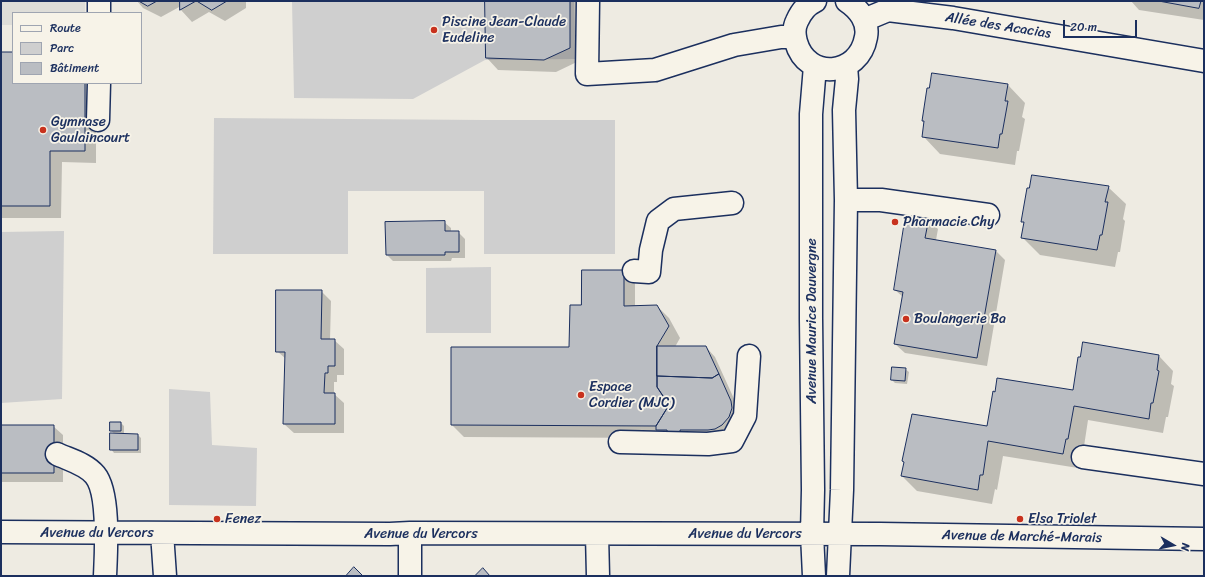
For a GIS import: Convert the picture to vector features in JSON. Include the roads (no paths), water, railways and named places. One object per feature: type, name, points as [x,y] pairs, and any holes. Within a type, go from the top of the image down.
[{"type":"street","points":[[99,1],[99,12]]},
{"type":"street","points":[[588,1],[587,74],[655,70],[734,45],[781,36],[795,37]]},
{"type":"street","points":[[812,2],[801,12],[795,24],[795,37],[798,49],[805,59],[815,66],[825,69],[836,69],[846,66],[856,58],[864,47],[867,35],[864,20],[855,6],[847,1]]},
{"type":"street","name":"Allée des Acacias","points":[[864,20],[888,10],[953,18],[1204,61]]},
{"type":"street","name":"Avenue Maurice Dauvergne","points":[[814,576],[812,534],[811,114],[815,66]]},
{"type":"street","points":[[838,576],[842,490],[846,200],[844,110],[846,66]]},
{"type":"street","points":[[98,120],[99,84]]},
{"type":"street","points":[[846,200],[881,200],[988,215]]},
{"type":"street","points":[[634,271],[649,272],[651,250],[658,221],[674,209],[732,203]]},
{"type":"street","points":[[620,442],[708,444],[732,441],[745,416],[749,356]]},
{"type":"street","points":[[57,454],[82,465],[96,475],[104,495],[106,533],[105,576]]},
{"type":"street","points":[[1083,458],[1204,474]]},
{"type":"street","name":"Avenue du Vercors","points":[[1,532],[840,534]]},
{"type":"street","points":[[162,533],[165,576]]},
{"type":"street","points":[[410,534],[410,576]]},
{"type":"street","points":[[597,534],[598,576]]},
{"type":"street","name":"Avenue de Marché-Marais","points":[[840,534],[1204,539]]},
{"type":"place","name":"Piscine Jean-Claude Eudeline","points":[[434,30]]},
{"type":"place","name":"Gymnase Gaulaincourt","points":[[43,130]]},
{"type":"place","name":"Pharmacie Chy","points":[[895,222]]},
{"type":"place","name":"Boulangerie Ba","points":[[906,319]]},
{"type":"place","name":"Espace Cordier (MJC)","points":[[581,395]]},
{"type":"place","name":"Fenez","points":[[217,519]]},
{"type":"place","name":"Elsa Triolet","points":[[1020,519]]}]
